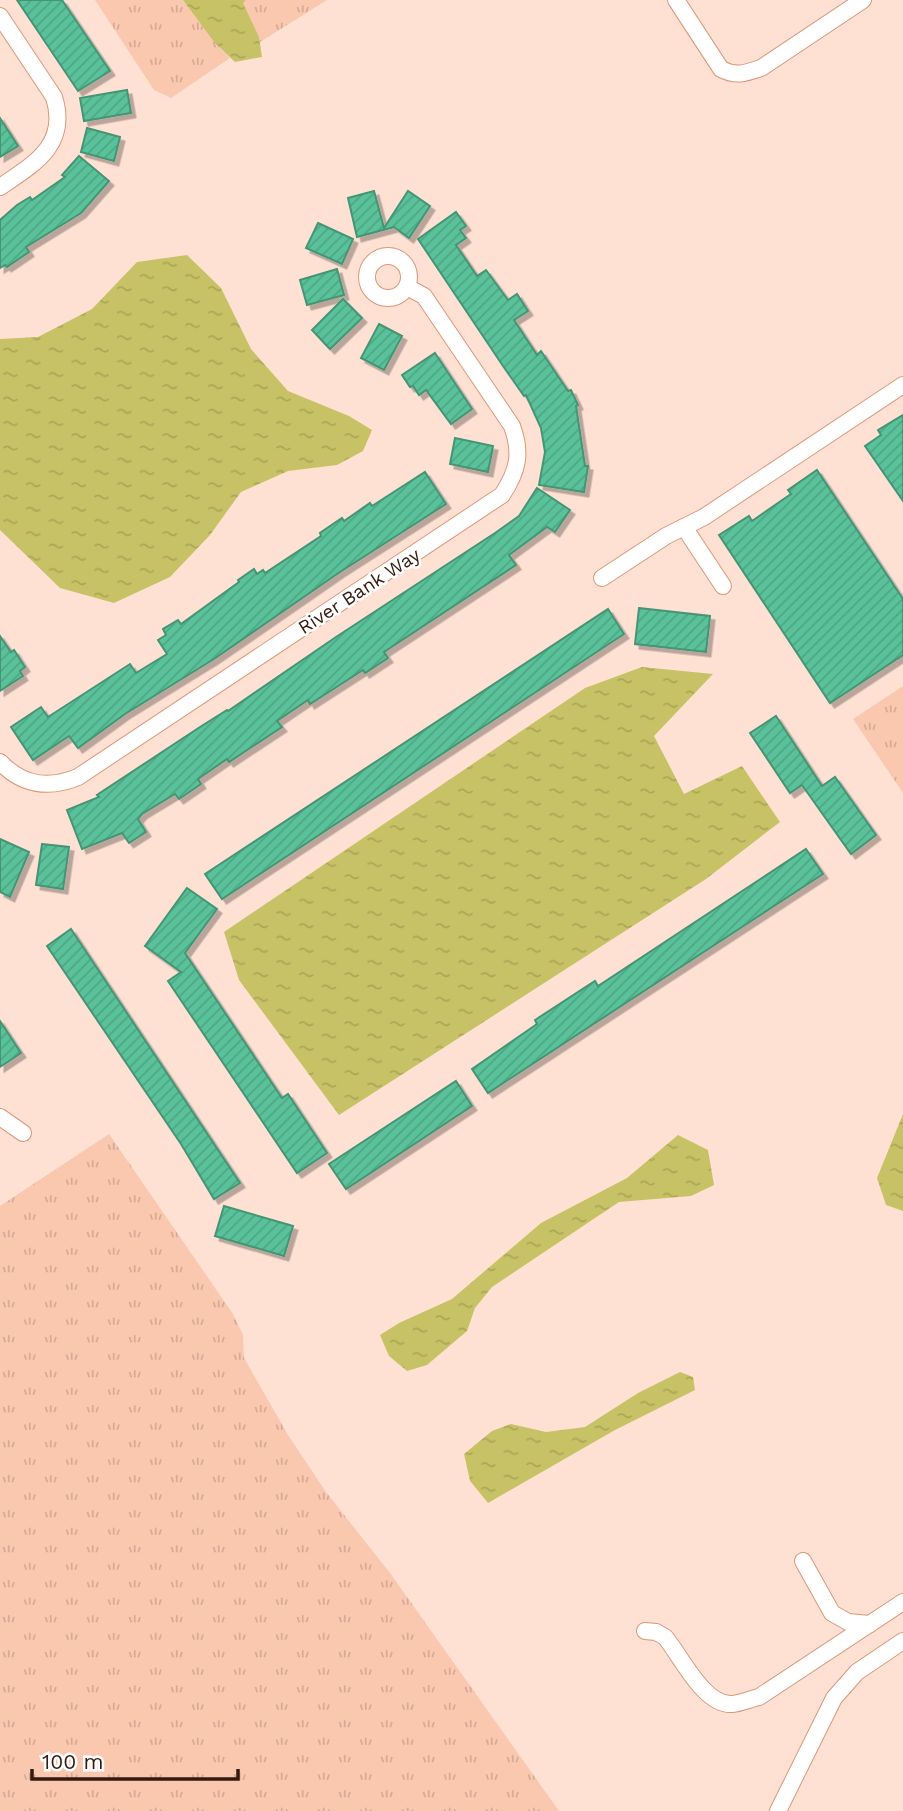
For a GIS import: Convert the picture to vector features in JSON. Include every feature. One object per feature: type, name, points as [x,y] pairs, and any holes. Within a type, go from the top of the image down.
[{"type":"street","points":[[676,0],[722,69],[744,75],[761,68],[863,0]]},
{"type":"street","points":[[0,16],[54,97],[57,108],[54,138],[44,155],[0,187]]},
{"type":"street","name":"River Bank Way","points":[[0,762],[20,778],[35,784],[50,785],[78,777],[502,495],[517,469],[517,441],[512,426],[424,296],[407,287]]},
{"type":"street","points":[[602,578],[666,536],[704,517],[903,384]]},
{"type":"street","points":[[684,527],[723,586]]},
{"type":"street","points":[[0,1117],[23,1133]]},
{"type":"street","points":[[803,1562],[832,1613],[848,1622],[870,1624]]},
{"type":"street","points":[[645,1631],[656,1632],[664,1637],[703,1690],[718,1702],[732,1704],[759,1696],[903,1602]]},
{"type":"street","points":[[778,1811],[834,1698],[858,1672],[903,1641]]},
{"type":"green space","points":[[95,0],[183,0],[214,42],[230,58],[171,98],[154,90]]},
{"type":"green space","points":[[246,0],[327,0],[260,42],[243,3]]},
{"type":"green space","points":[[903,686],[903,793],[853,719]]},
{"type":"green space","points":[[109,1134],[233,1314],[243,1335],[244,1358],[288,1435],[326,1492],[390,1573],[559,1811],[0,1811],[0,1206]]},
{"type":"water","points":[[183,0],[246,0],[243,3],[259,37],[262,57],[235,62],[214,42]]},
{"type":"water","points":[[187,255],[221,288],[251,349],[288,391],[349,416],[372,430],[363,451],[337,465],[288,471],[241,492],[210,535],[170,577],[114,603],[60,588],[0,530],[0,339],[38,337],[92,309],[137,262]]},
{"type":"water","points":[[642,667],[713,674],[654,736],[684,794],[742,766],[780,822],[706,879],[339,1115],[239,980],[224,932],[585,688]]},
{"type":"water","points":[[903,1114],[903,1211],[886,1205],[877,1178]]},
{"type":"water","points":[[678,1135],[708,1150],[714,1185],[691,1196],[619,1202],[492,1287],[475,1308],[467,1331],[427,1365],[407,1371],[389,1356],[380,1335],[399,1323],[452,1299],[541,1223],[627,1178]]},
{"type":"water","points":[[680,1372],[693,1377],[695,1390],[615,1430],[488,1503],[470,1481],[464,1454],[492,1431],[511,1424],[546,1432],[585,1427],[638,1393]]},
{"type":"building","points":[[17,0],[62,0],[110,71],[78,91]]},
{"type":"building","points":[[127,90],[131,113],[84,121],[80,98]]},
{"type":"building","points":[[0,118],[18,146],[0,157]]},
{"type":"building","points":[[87,128],[120,137],[114,161],[81,152]]},
{"type":"building","points":[[79,156],[109,181],[81,213],[26,247],[29,252],[7,267],[5,265],[0,268],[0,220],[17,205],[30,197],[32,200],[65,177],[62,175]]},
{"type":"building","points":[[374,191],[384,228],[408,191],[430,206],[409,238],[394,227],[357,237],[348,198]]},
{"type":"building","points":[[456,212],[466,226],[460,230],[466,238],[456,245],[477,276],[486,270],[508,300],[517,294],[528,311],[514,320],[537,355],[541,351],[568,391],[571,390],[578,405],[576,406],[585,466],[588,466],[584,492],[539,485],[545,452],[541,428],[526,395],[524,396],[503,366],[418,239]]},
{"type":"building","points":[[318,223],[353,239],[342,264],[306,248]]},
{"type":"building","points":[[337,269],[344,295],[307,305],[300,280]]},
{"type":"building","points":[[343,299],[362,318],[330,349],[312,330]]},
{"type":"building","points":[[379,324],[402,336],[384,370],[361,358]]},
{"type":"building","points":[[435,353],[472,409],[451,424],[426,390],[419,395],[402,375]]},
{"type":"building","points":[[903,415],[903,501],[865,446],[881,435],[878,430]]},
{"type":"building","points":[[455,438],[493,446],[488,472],[450,464]]},
{"type":"building","points":[[817,470],[903,599],[903,655],[830,703],[719,535],[749,516],[752,521],[791,494],[788,490]]},
{"type":"building","points":[[425,472],[446,504],[340,572],[214,659],[125,714],[78,748],[69,736],[33,760],[11,727],[41,707],[48,717],[130,664],[136,673],[167,654],[158,640],[166,635],[163,629],[178,620],[181,624],[254,569],[257,574],[263,570],[265,573],[321,536],[320,533],[342,518],[344,521],[370,503],[372,506]]},
{"type":"building","points":[[537,488],[570,510],[555,532],[547,527],[509,555],[516,565],[384,652],[388,658],[365,673],[363,670],[310,704],[308,700],[277,721],[282,727],[198,779],[201,784],[179,799],[175,794],[142,814],[138,819],[146,832],[129,843],[122,833],[82,849],[67,810],[99,797],[97,795],[495,533],[519,516]]},
{"type":"building","points":[[639,608],[710,616],[706,652],[635,644]]},
{"type":"building","points":[[608,609],[624,634],[222,899],[205,874]]},
{"type":"building","points":[[0,636],[11,652],[14,650],[25,667],[20,671],[23,676],[0,691]]},
{"type":"building","points":[[776,716],[822,786],[835,777],[876,835],[851,854],[802,785],[790,793],[750,733]]},
{"type":"building","points":[[0,839],[29,852],[10,897],[0,892]]},
{"type":"building","points":[[42,844],[69,847],[63,889],[36,885]]},
{"type":"building","points":[[806,849],[823,874],[488,1093],[472,1069],[537,1024],[535,1020],[595,981],[598,986]]},
{"type":"building","points":[[187,888],[217,909],[185,953],[282,1098],[288,1094],[327,1153],[297,1173],[168,981],[181,972],[145,946]]},
{"type":"building","points":[[71,929],[240,1183],[214,1199],[181,1144],[47,946]]},
{"type":"building","points":[[0,1021],[21,1053],[0,1067]]},
{"type":"building","points":[[456,1081],[472,1106],[346,1189],[329,1164]]},
{"type":"building","points":[[224,1206],[293,1226],[284,1256],[215,1236]]}]
